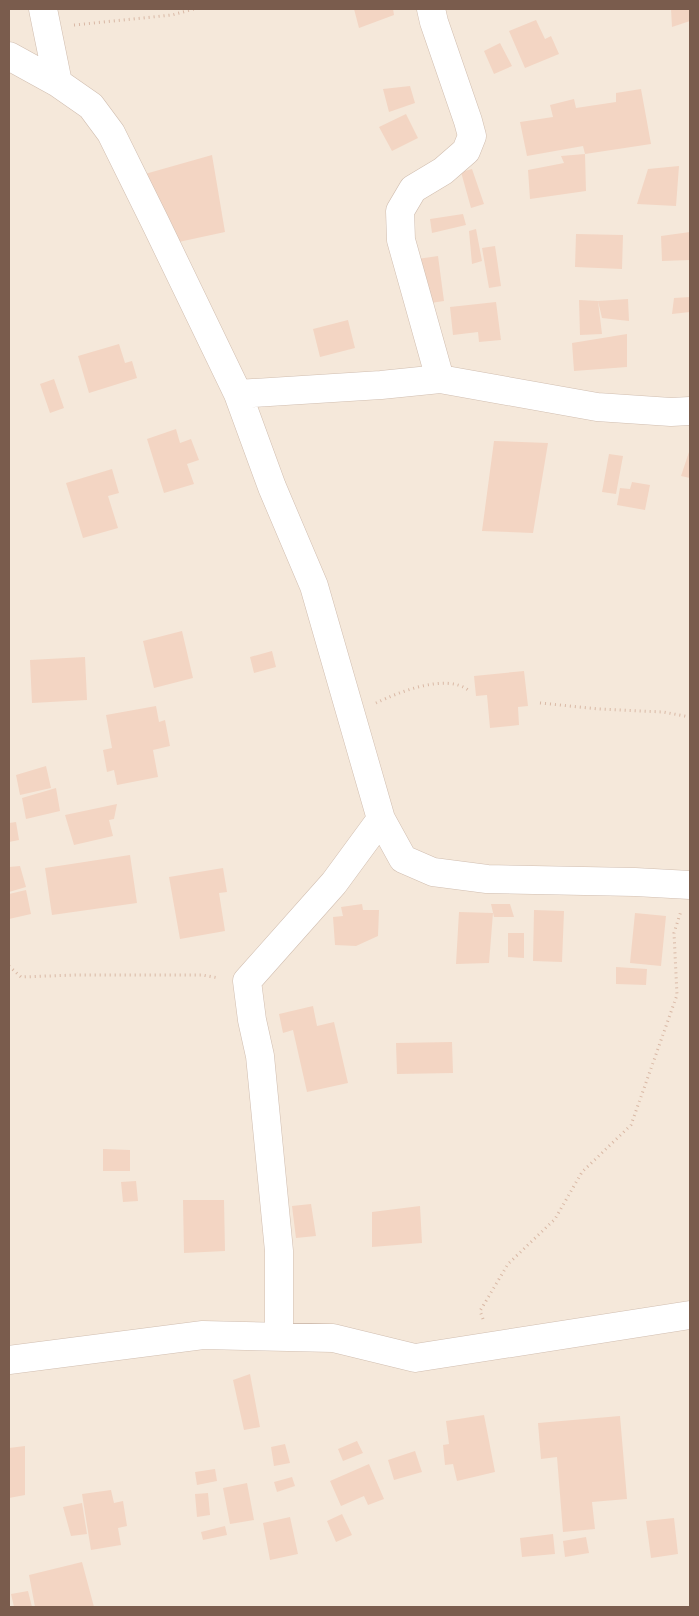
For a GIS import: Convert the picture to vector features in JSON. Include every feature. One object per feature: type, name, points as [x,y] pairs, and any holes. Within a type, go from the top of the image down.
[{"type":"street","points":[[431,9],[472,136],[466,151],[443,170],[413,190],[400,211],[401,240],[440,379]]},
{"type":"street","points":[[45,20],[58,83]]},
{"type":"street","points":[[9,56],[58,83],[91,106],[111,133],[238,394],[272,487],[314,586],[381,819],[403,860],[433,872],[486,879],[690,885]]},
{"type":"street","points":[[238,394],[381,385],[440,379],[597,407],[671,412],[690,411]]},
{"type":"street","points":[[279,1336],[279,1251],[260,1056],[252,1020],[247,981],[334,883],[381,819]]},
{"type":"street","points":[[9,1360],[203,1335],[333,1338],[415,1358],[690,1315]]},
{"type":"path","points":[[45,20],[69,26],[172,15],[194,9]]},
{"type":"path","points":[[370,705],[393,695],[442,682],[462,685],[468,690]]},
{"type":"path","points":[[540,703],[599,709],[663,712],[690,717]]},
{"type":"path","points":[[493,1345],[480,1311],[508,1264],[555,1219],[582,1172],[631,1125],[677,995],[674,933],[690,885]]},
{"type":"path","points":[[9,966],[21,977],[75,975],[202,976],[247,981]]},
{"type":"shaded area","points":[[9,9],[690,9],[690,1607],[9,1607]]},
{"type":"building","points":[[354,9],[393,9],[394,15],[359,28]]},
{"type":"building","points":[[671,9],[690,9],[690,21],[672,27]]},
{"type":"building","points":[[536,20],[545,39],[551,36],[559,54],[525,68],[509,31]]},
{"type":"building","points":[[500,43],[512,66],[494,74],[484,51]]},
{"type":"building","points":[[410,86],[415,103],[389,112],[383,89]]},
{"type":"building","points":[[641,89],[651,144],[585,154],[583,146],[527,156],[520,122],[553,117],[550,105],[574,99],[576,108],[616,102],[616,93]]},
{"type":"building","points":[[406,114],[418,138],[392,151],[379,127]]},
{"type":"building","points":[[585,154],[586,191],[530,199],[528,170],[564,163],[561,156]]},
{"type":"building","points":[[212,155],[225,232],[174,243],[145,174]]},
{"type":"building","points":[[679,166],[676,206],[637,204],[648,169]]},
{"type":"building","points":[[472,169],[484,204],[471,208],[461,172]]},
{"type":"building","points":[[463,214],[466,225],[432,233],[430,219]]},
{"type":"building","points":[[476,229],[482,261],[472,264],[469,231]]},
{"type":"building","points":[[690,232],[690,260],[662,261],[661,236]]},
{"type":"building","points":[[576,234],[623,235],[622,269],[575,267]]},
{"type":"building","points":[[495,246],[501,286],[489,288],[482,248]]},
{"type":"building","points":[[438,256],[444,301],[411,306],[404,261]]},
{"type":"building","points":[[690,297],[690,312],[672,314],[674,298]]},
{"type":"building","points":[[628,299],[629,321],[602,318],[598,301]]},
{"type":"building","points":[[579,300],[598,301],[602,334],[580,335]]},
{"type":"building","points":[[496,302],[501,340],[479,342],[478,332],[453,335],[450,307]]},
{"type":"building","points":[[348,320],[355,348],[320,357],[313,329]]},
{"type":"building","points":[[627,334],[627,367],[574,371],[572,343]]},
{"type":"building","points":[[119,344],[125,363],[132,361],[137,378],[89,393],[78,356]]},
{"type":"building","points":[[54,379],[64,408],[50,413],[40,384]]},
{"type":"building","points":[[176,429],[180,443],[191,439],[199,460],[187,464],[194,484],[164,493],[147,439]]},
{"type":"building","points":[[494,441],[548,443],[533,533],[482,531]]},
{"type":"building","points":[[690,449],[690,478],[681,476]]},
{"type":"building","points":[[609,454],[623,456],[616,494],[602,492]]},
{"type":"building","points":[[112,469],[119,493],[108,496],[118,528],[83,538],[66,483]]},
{"type":"building","points":[[632,482],[650,485],[645,510],[617,505],[620,488],[630,489]]},
{"type":"building","points":[[182,631],[193,678],[154,688],[143,641]]},
{"type":"building","points":[[272,651],[276,667],[254,673],[250,657]]},
{"type":"building","points":[[85,657],[87,700],[32,703],[30,660]]},
{"type":"building","points":[[524,671],[528,706],[518,707],[519,725],[490,728],[487,695],[476,696],[474,676]]},
{"type":"building","points":[[156,706],[159,722],[165,720],[170,746],[153,750],[158,777],[117,785],[114,770],[107,772],[103,750],[112,748],[106,715]]},
{"type":"building","points":[[46,766],[51,788],[20,795],[16,775]]},
{"type":"building","points":[[56,788],[60,811],[26,819],[22,798]]},
{"type":"building","points":[[117,804],[114,819],[109,820],[113,836],[74,845],[65,815]]},
{"type":"building","points":[[16,822],[19,840],[9,842],[9,823]]},
{"type":"building","points":[[130,855],[137,903],[52,915],[45,868]]},
{"type":"building","points":[[20,866],[26,887],[9,892],[9,867]]},
{"type":"building","points":[[223,868],[227,892],[219,893],[225,931],[180,939],[169,877]]},
{"type":"building","points":[[26,890],[31,914],[9,919],[9,894]]},
{"type":"building","points":[[362,904],[363,910],[379,910],[378,936],[356,946],[335,945],[333,917],[343,916],[341,907]]},
{"type":"building","points":[[491,904],[510,904],[514,917],[494,917]]},
{"type":"building","points":[[534,910],[564,911],[562,962],[533,961]]},
{"type":"building","points":[[459,912],[493,913],[489,963],[456,964]]},
{"type":"building","points":[[635,913],[666,916],[661,966],[630,963]]},
{"type":"building","points":[[508,933],[524,933],[524,958],[508,957]]},
{"type":"building","points":[[616,967],[647,969],[646,985],[616,984]]},
{"type":"building","points":[[313,1006],[317,1026],[334,1022],[348,1083],[307,1092],[293,1030],[283,1033],[279,1014]]},
{"type":"building","points":[[452,1042],[453,1073],[397,1074],[396,1043]]},
{"type":"building","points":[[103,1149],[130,1150],[130,1171],[103,1171]]},
{"type":"building","points":[[136,1181],[138,1201],[123,1202],[121,1182]]},
{"type":"building","points":[[183,1200],[224,1200],[225,1251],[184,1253]]},
{"type":"building","points":[[311,1204],[316,1236],[296,1238],[292,1206]]},
{"type":"building","points":[[420,1206],[422,1243],[372,1247],[372,1212]]},
{"type":"building","points":[[250,1374],[260,1427],[244,1430],[233,1380]]},
{"type":"building","points":[[484,1415],[495,1472],[457,1481],[453,1464],[445,1465],[443,1445],[449,1444],[446,1421]]},
{"type":"building","points":[[620,1416],[627,1499],[592,1502],[595,1529],[563,1532],[557,1457],[541,1459],[538,1423]]},
{"type":"building","points":[[357,1441],[363,1453],[343,1461],[338,1449]]},
{"type":"building","points":[[285,1444],[290,1463],[274,1466],[271,1447]]},
{"type":"building","points":[[25,1446],[25,1495],[9,1498],[9,1448]]},
{"type":"building","points":[[415,1451],[422,1472],[394,1480],[388,1460]]},
{"type":"building","points":[[369,1464],[384,1499],[368,1505],[364,1496],[341,1506],[330,1481]]},
{"type":"building","points":[[215,1469],[217,1481],[197,1485],[195,1472]]},
{"type":"building","points":[[292,1477],[295,1486],[277,1492],[274,1482]]},
{"type":"building","points":[[247,1483],[254,1520],[230,1524],[223,1488]]},
{"type":"building","points":[[111,1490],[114,1503],[123,1501],[127,1526],[118,1528],[121,1545],[91,1550],[82,1494]]},
{"type":"building","points":[[208,1493],[210,1515],[197,1517],[195,1494]]},
{"type":"building","points":[[82,1503],[87,1534],[71,1536],[63,1507]]},
{"type":"building","points":[[342,1514],[352,1535],[336,1542],[327,1521]]},
{"type":"building","points":[[290,1517],[298,1554],[270,1560],[263,1523]]},
{"type":"building","points":[[674,1518],[678,1554],[651,1558],[646,1521]]},
{"type":"building","points":[[225,1526],[227,1535],[203,1540],[201,1532]]},
{"type":"building","points":[[553,1534],[555,1554],[522,1557],[520,1538]]},
{"type":"building","points":[[586,1537],[589,1553],[565,1557],[563,1541]]},
{"type":"building","points":[[82,1562],[94,1607],[35,1607],[29,1575]]},
{"type":"building","points":[[28,1591],[32,1607],[14,1607],[11,1594]]}]
